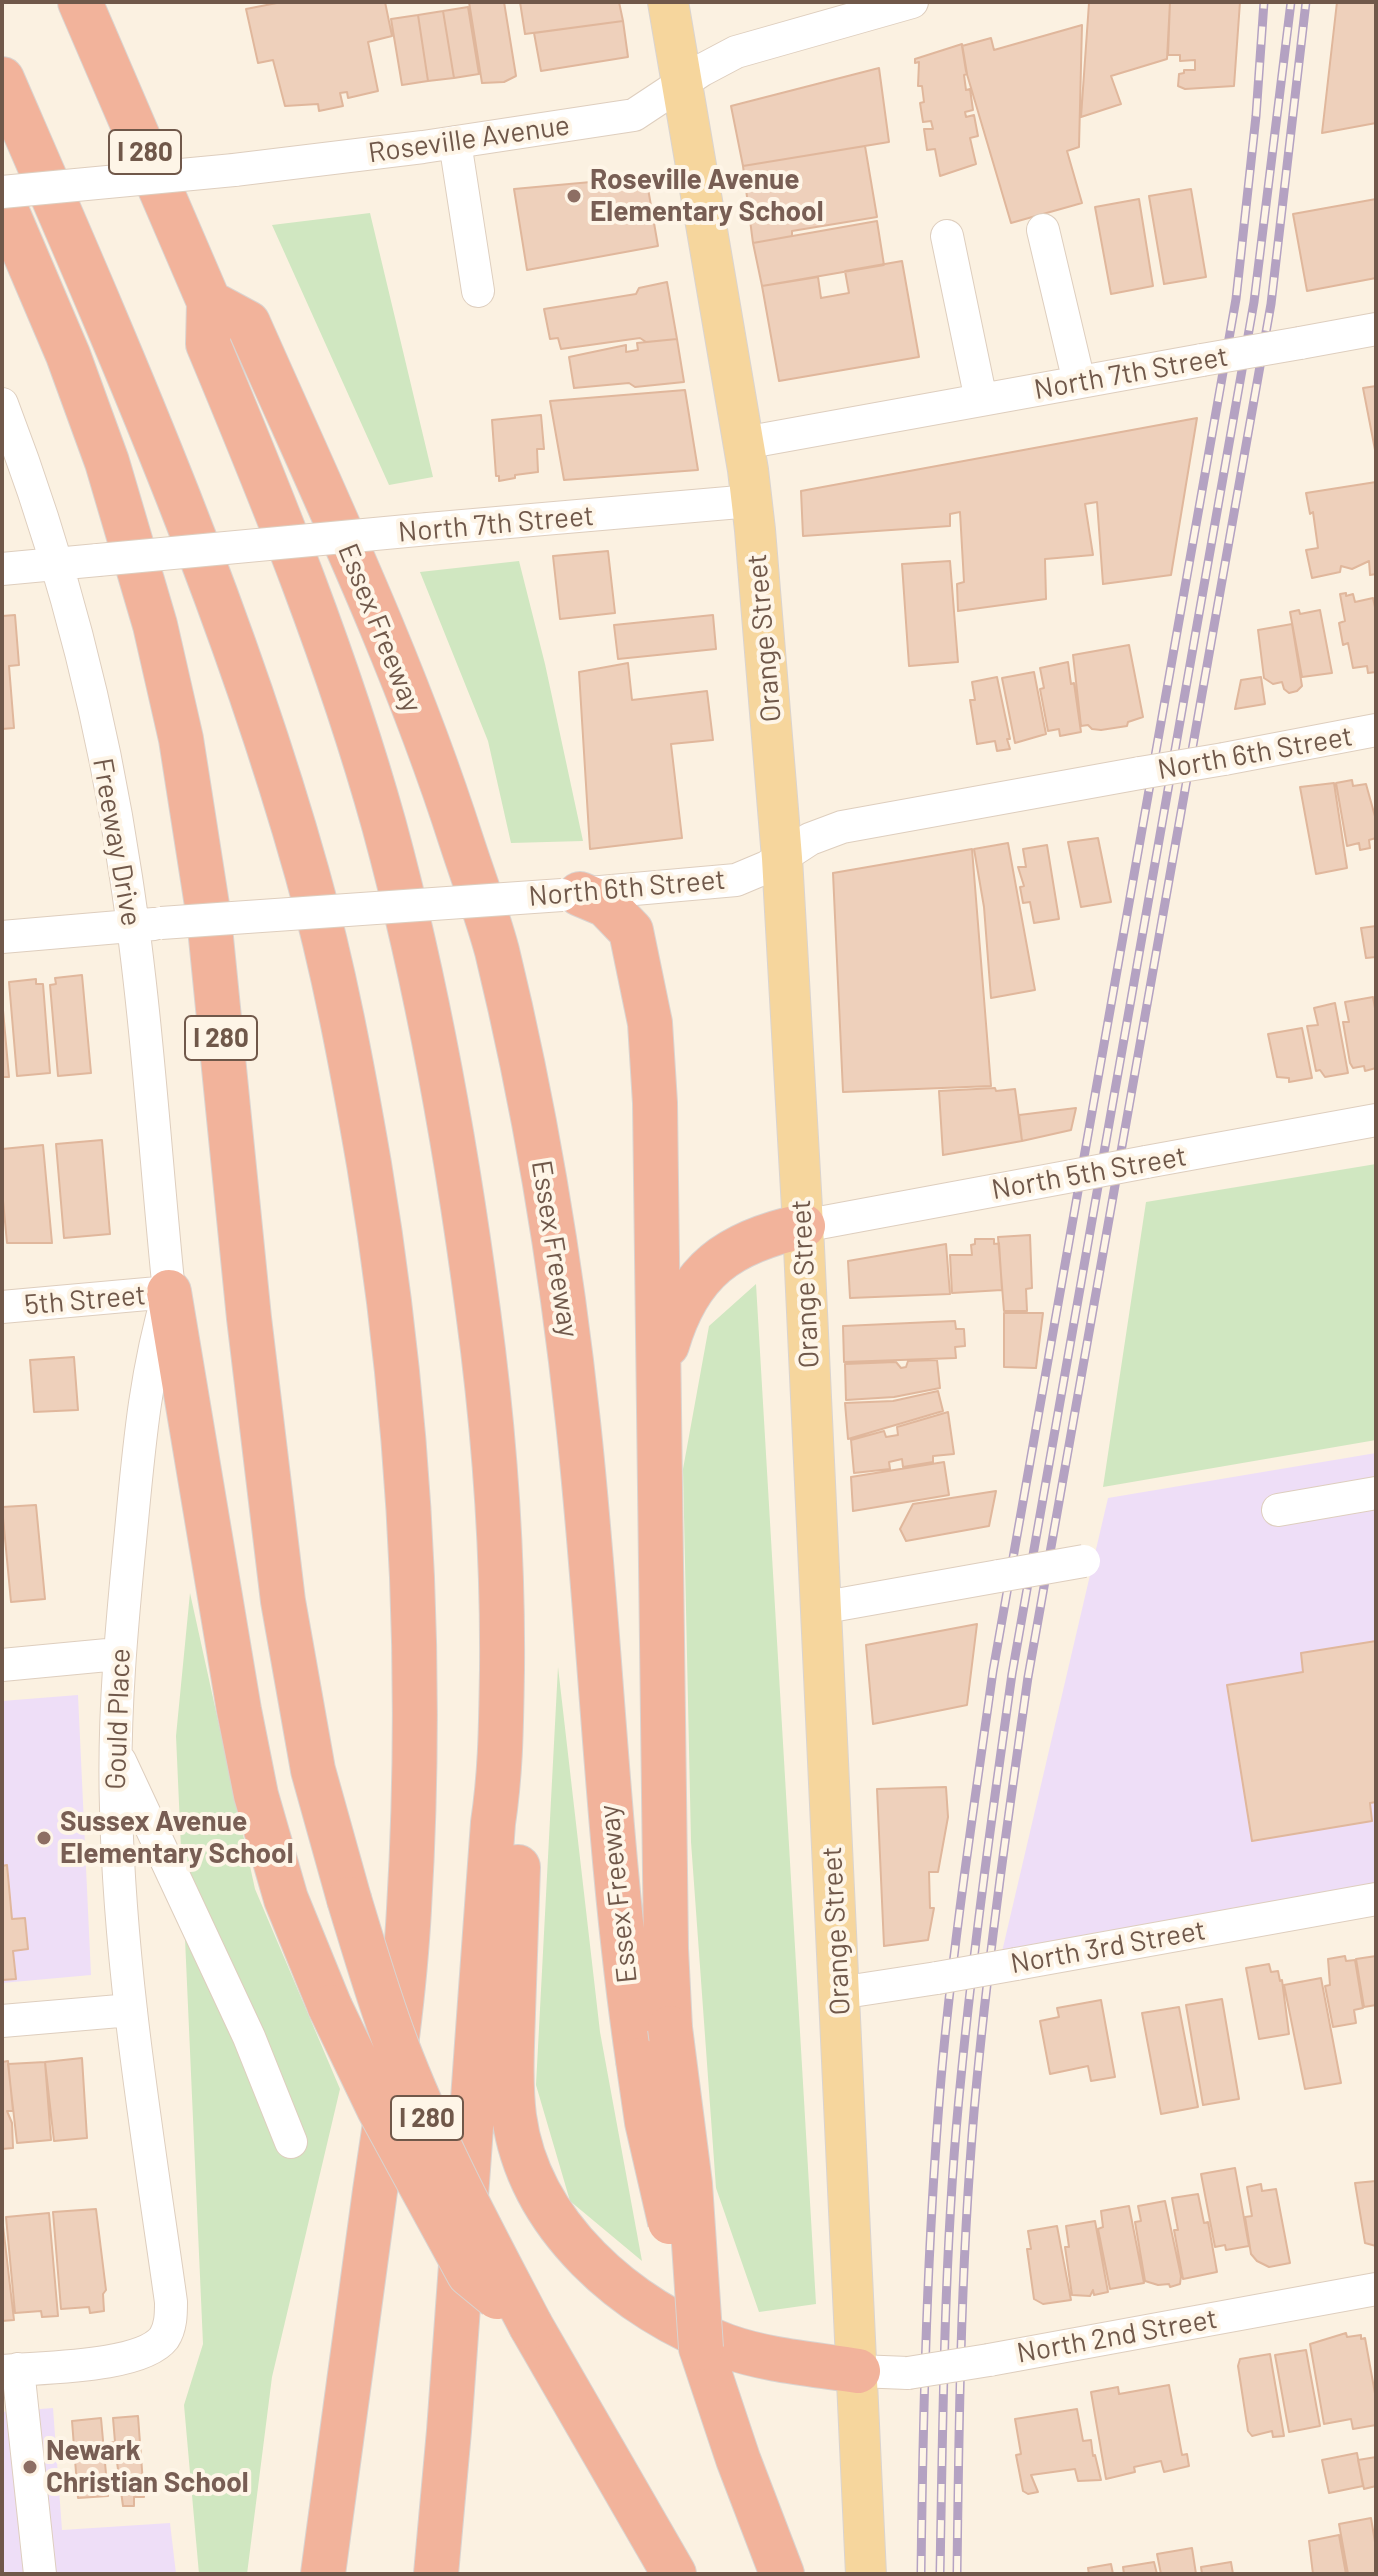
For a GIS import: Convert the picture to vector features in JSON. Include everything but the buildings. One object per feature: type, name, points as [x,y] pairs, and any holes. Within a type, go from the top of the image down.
[{"type":"highway","name":"I 280","points":[[80,2],[209,302]]},
{"type":"highway","points":[[2,79],[188,518],[279,778],[319,919],[345,1034],[392,1313],[410,1502],[415,1621],[414,1797],[409,1912],[399,2025],[323,2574]]},
{"type":"highway","name":"I 280","points":[[2,200],[68,355],[107,462],[155,625],[181,739],[209,918],[249,1318],[283,1601],[313,1770],[349,1899],[377,1991],[418,2099],[473,2215],[531,2326],[674,2574]]},
{"type":"highway","points":[[209,302],[208,344],[311,598],[375,796],[412,937],[447,1103],[473,1266],[494,1455],[502,1618],[501,1772],[493,1823],[436,2574]]},
{"type":"highway","name":"Essex Freeway","points":[[209,302],[248,323],[387,642],[449,804],[495,945],[537,1137],[565,1308],[581,1455],[612,1832],[638,2060],[652,2144],[701,2348],[738,2459],[782,2574]]},
{"type":"highway","points":[[571,894],[606,905],[631,931],[645,992],[655,1103],[666,1949],[670,2028],[690,2184],[701,2348]]},
{"type":"highway","points":[[659,1386],[665,1351],[679,1308],[702,1275],[722,1256],[739,1246],[769,1233],[803,1226]]},
{"type":"highway","points":[[169,1292],[239,1710],[256,1795],[290,1911],[330,2007],[379,2109],[469,2274],[531,2326]]},
{"type":"highway","points":[[501,1772],[519,1827],[512,2077],[514,2107],[524,2158],[544,2202],[589,2259],[625,2290],[665,2317],[707,2338],[749,2353],[858,2371]]},
{"type":"main road","name":"Orange Street","points":[[668,2],[744,443],[782,858],[803,1226],[866,2574]]},
{"type":"street","name":"Roseville Avenue","points":[[2,192],[234,170],[634,115],[736,52],[912,2]]},
{"type":"street","points":[[455,142],[478,291]]},
{"type":"street","points":[[1043,230],[1079,382]]},
{"type":"street","points":[[947,236],[981,400]]},
{"type":"street","name":"North 7th Street","points":[[744,443],[1376,329]]},
{"type":"street","name":"Freeway Drive","points":[[2,404],[57,565],[147,924],[169,1292]]},
{"type":"street","name":"North 7th Street","points":[[2,569],[751,501]]},
{"type":"street","name":"North 6th Street","points":[[2,937],[720,883],[752,874],[810,839],[842,827],[1376,730]]},
{"type":"street","name":"North 5th Street","points":[[803,1226],[1376,1120]]},
{"type":"street","name":"5th Street","points":[[2,1307],[169,1292]]},
{"type":"street","name":"Gould Place","points":[[10,2370],[130,2358],[154,2347],[164,2338],[169,2326],[171,2302],[131,2010],[116,1812],[115,1751],[118,1654],[142,1410],[155,1337],[169,1292]]},
{"type":"street","points":[[1278,1510],[1376,1493]]},
{"type":"street","points":[[820,1608],[1084,1561]]},
{"type":"street","points":[[2,1665],[118,1654]]},
{"type":"street","points":[[115,1751],[249,2037],[291,2142]]},
{"type":"street","name":"North 3rd Street","points":[[839,1993],[1376,1899]]},
{"type":"street","points":[[2,2021],[131,2010]]},
{"type":"street","name":"North 2nd Street","points":[[858,2371],[908,2373],[1376,2289]]},
{"type":"street","points":[[10,2370],[40,2574]]},
{"type":"shaded area","points":[[1376,1453],[1376,1887],[1001,1956],[1108,1498]]},
{"type":"shaded area","name":"Sussex Avenue Elementary School","points":[[78,1695],[91,1975],[2,1983],[2,1701]]},
{"type":"shaded area","name":"Newark Christian School","points":[[53,2408],[62,2530],[170,2523],[176,2574],[2,2574],[2,2412]]},
{"type":"green space","points":[[370,213],[433,477],[389,485],[272,225]]},
{"type":"green space","points":[[519,561],[583,841],[511,843],[488,741],[420,572]]},
{"type":"green space","points":[[1376,1164],[1376,1440],[1103,1487],[1146,1202]]},
{"type":"green space","points":[[756,1284],[816,2304],[759,2312],[716,2188],[691,1842],[683,1469],[709,1326]]},
{"type":"green space","points":[[190,1593],[255,1889],[340,2089],[272,2377],[247,2574],[199,2574],[184,2405],[203,2344],[176,1736]]},
{"type":"green space","points":[[558,1667],[600,2032],[642,2261],[570,2201],[536,2085]]},
{"type":"railway","points":[[921,2574],[932,2202],[941,2079],[964,1875],[993,1671],[1236,299],[1256,116],[1264,2]]},
{"type":"railway","points":[[940,2574],[945,2326],[955,2139],[991,1825],[1012,1674],[1254,302],[1291,2]]},
{"type":"railway","points":[[957,2574],[967,2202],[982,2028],[1007,1827],[1028,1677],[1271,304],[1306,2]]},
{"type":"place","name":"Roseville Avenue Elementary School","points":[[574,196]]},
{"type":"place","name":"Sussex Avenue Elementary School","points":[[44,1838]]},
{"type":"place","name":"Newark Christian School","points":[[30,2467]]}]
